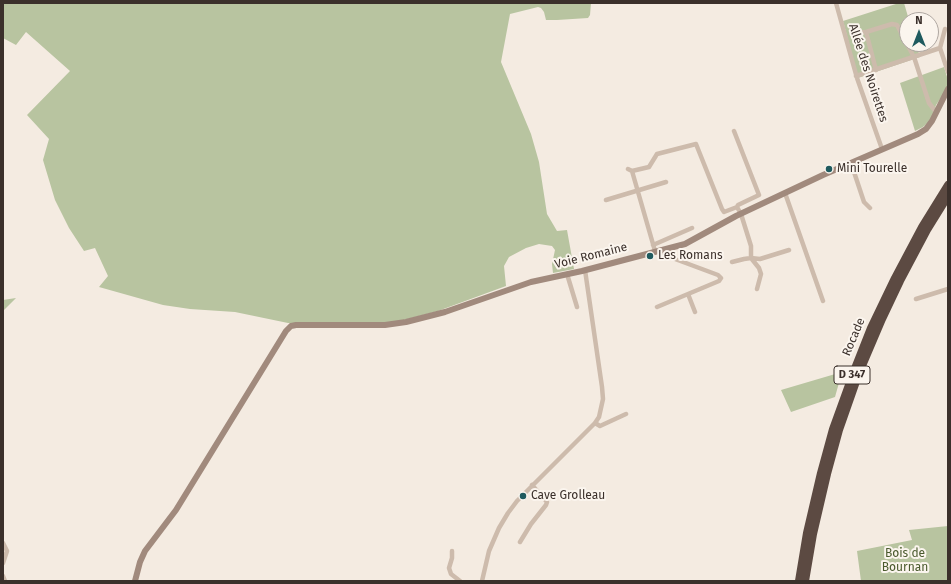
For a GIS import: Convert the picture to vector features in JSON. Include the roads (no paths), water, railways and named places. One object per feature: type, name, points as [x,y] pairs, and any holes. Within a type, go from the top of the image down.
[{"type":"highway","points":[[942,204],[937,197],[948,178]]},
{"type":"highway","name":"Rocade","points":[[799,581],[807,533],[821,473],[833,429],[854,370],[890,286],[913,244],[942,204],[948,185]]},
{"type":"highway","name":"D 347","points":[[805,581],[815,526],[827,474],[839,430],[854,387],[893,294],[942,204],[948,196]]},
{"type":"street","name":"Allée des Noirettes","points":[[836,3],[856,76],[882,149]]},
{"type":"street","points":[[854,34],[892,24],[897,25],[899,29]]},
{"type":"street","points":[[945,29],[940,48],[948,72]]},
{"type":"street","points":[[866,32],[876,70]]},
{"type":"street","points":[[856,76],[940,48]]},
{"type":"street","points":[[911,52],[929,103],[936,112]]},
{"type":"street","name":"Voie Romaine","points":[[135,581],[140,562],[145,551],[176,510],[289,328],[296,325],[386,325],[406,322],[445,312],[531,282],[585,270],[657,249],[685,244],[741,214],[785,193],[918,134],[926,129],[932,121],[948,89]]},
{"type":"street","points":[[657,307],[719,281],[721,278],[718,275],[667,256],[657,249],[630,170],[649,167],[657,154],[696,144],[724,212],[759,195],[734,131]]},
{"type":"street","points":[[851,163],[864,202],[870,208]]},
{"type":"street","points":[[606,200],[666,182]]},
{"type":"street","points":[[785,193],[823,301]]},
{"type":"street","points":[[737,207],[741,214],[751,246],[751,258],[759,268],[761,274],[757,289]]},
{"type":"street","points":[[657,249],[692,228]]},
{"type":"street","points":[[732,262],[744,258],[760,259],[789,250]]},
{"type":"street","points":[[482,581],[489,551],[499,528],[517,501],[595,423],[600,413],[603,399],[585,270]]},
{"type":"street","points":[[566,274],[577,307]]},
{"type":"street","points":[[916,299],[948,289]]},
{"type":"street","points":[[688,294],[695,312]]},
{"type":"street","points":[[595,423],[600,426],[626,414]]},
{"type":"street","points":[[520,542],[531,524],[546,506],[547,502],[532,485]]},
{"type":"street","points":[[3,543],[7,551],[3,563]]},
{"type":"street","points":[[452,551],[452,558],[449,568],[451,574],[460,581]]},
{"type":"street","points":[[3,576],[5,581]]},
{"type":"place","name":"Mini Tourelle","points":[[829,169]]},
{"type":"place","name":"Les Romans","points":[[650,256]]},
{"type":"place","name":"Cave Grolleau","points":[[523,496]]},
{"type":"park label","name":"Bois de Bournan","points":[[905,561]]}]
